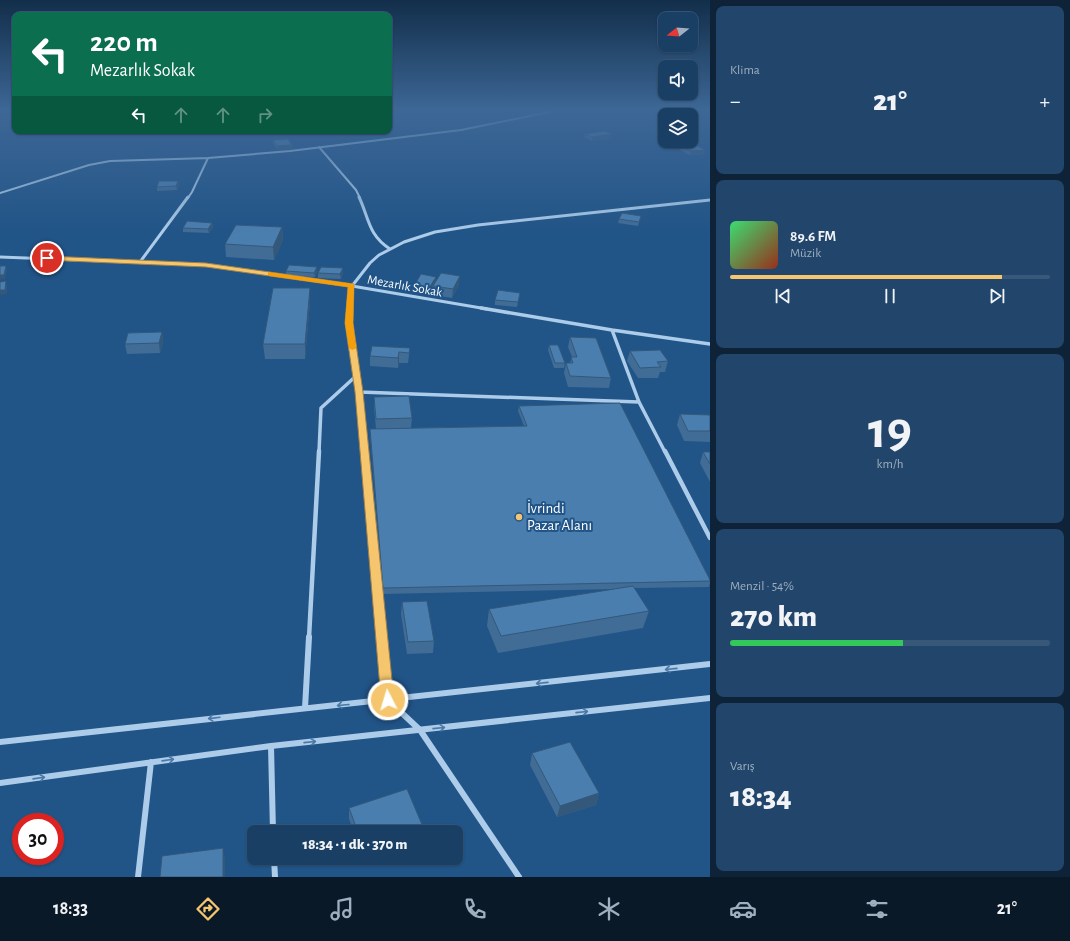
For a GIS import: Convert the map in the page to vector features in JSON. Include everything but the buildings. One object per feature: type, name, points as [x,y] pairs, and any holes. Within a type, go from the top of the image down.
[{"type":"street","points":[[0,193],[102,162],[119,160],[208,158],[269,152]]},
{"type":"street","points":[[323,152],[356,190],[361,198],[374,236],[380,243],[390,249]]},
{"type":"street","points":[[140,262],[192,192],[208,158]]},
{"type":"street","points":[[519,877],[420,730],[388,700],[359,392],[349,323],[352,286],[370,263],[379,255],[420,236],[456,228],[710,200]]},
{"type":"street","name":"Mezarlık Sokak","points":[[0,256],[206,265],[352,286],[612,330],[710,344]]},
{"type":"street","points":[[612,330],[639,402],[708,530],[710,538]]},
{"type":"street","points":[[305,708],[321,408],[356,376]]},
{"type":"street","points":[[359,392],[639,402]]},
{"type":"street","points":[[0,742],[710,664]]},
{"type":"street","points":[[0,783],[271,746],[710,698]]},
{"type":"street","points":[[271,746],[273,825]]},
{"type":"street","points":[[138,877],[151,762]]},
{"type":"street","points":[[274,865],[275,877]]},
{"type":"slow traffic","points":[[270,274],[352,286],[349,323],[352,348]]},
{"type":"place","name":"İvrindi Pazar Alanı","points":[[519,517]]},
{"type":"route","points":[[47,258],[206,265],[352,286],[349,323],[359,392],[388,700]]}]
